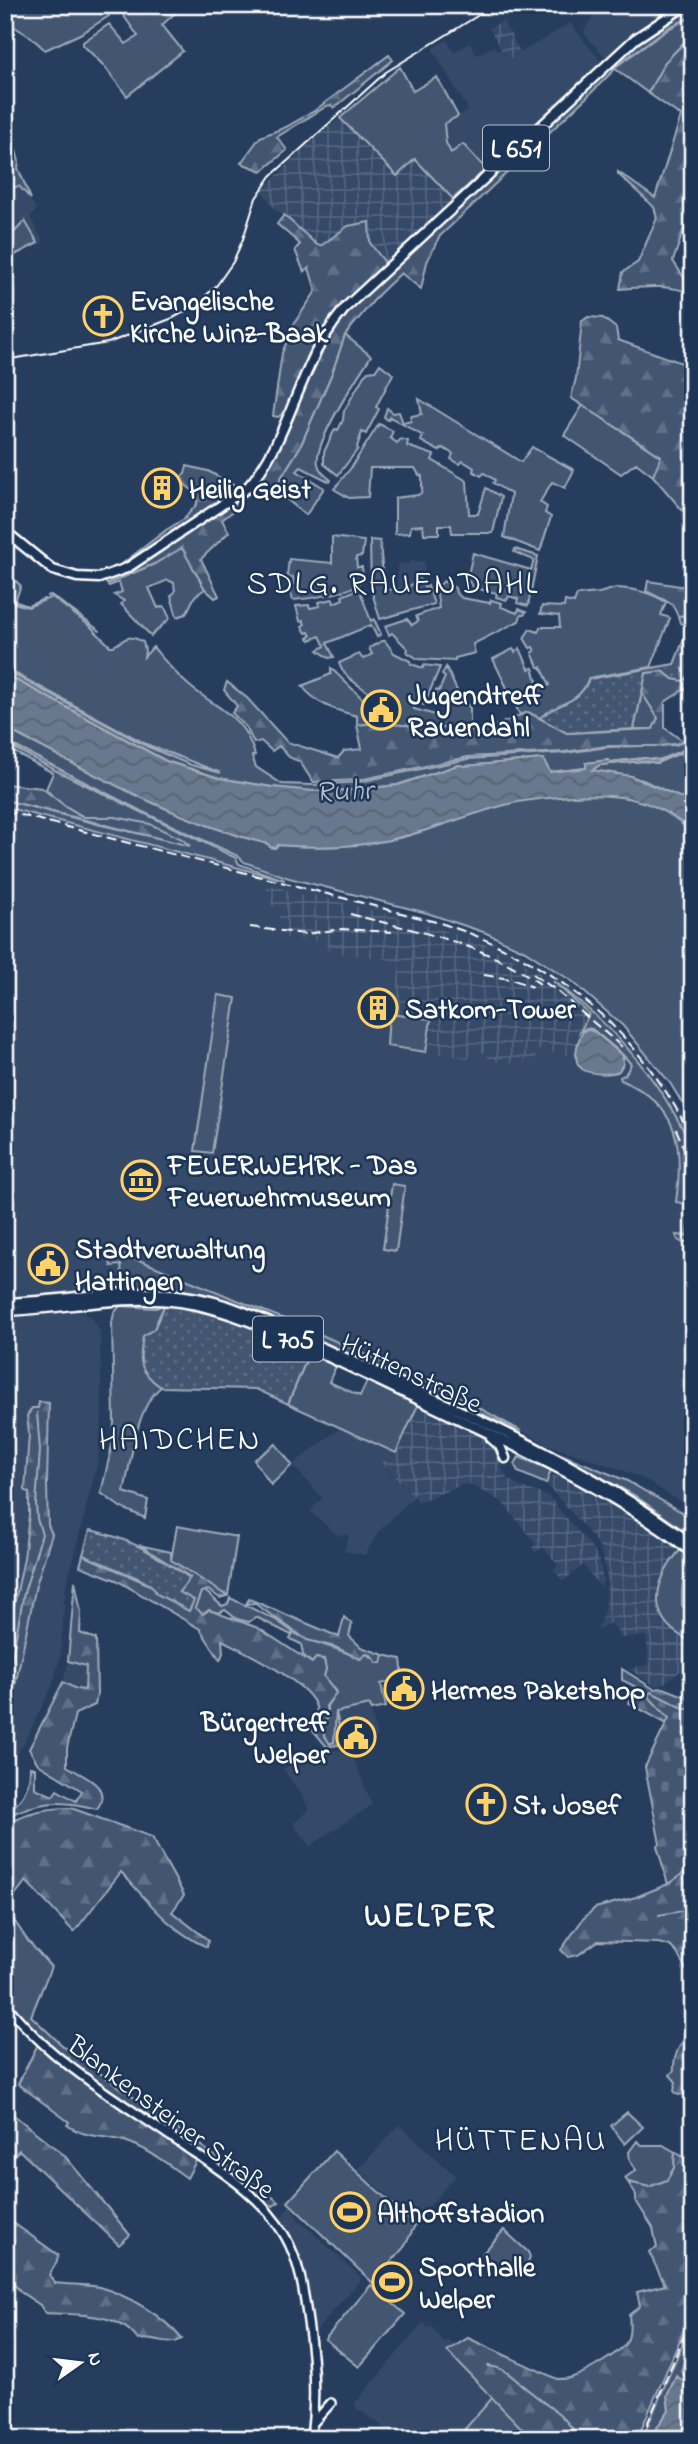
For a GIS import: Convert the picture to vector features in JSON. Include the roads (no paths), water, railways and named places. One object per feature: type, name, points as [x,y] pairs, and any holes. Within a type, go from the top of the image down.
[{"type":"main road","name":"L 651","points":[[5,531],[53,569],[77,578],[106,577],[127,568],[247,488],[259,474],[274,447],[317,349],[346,307],[617,55],[646,30],[686,5]]},
{"type":"main road","name":"Hüttenstraße","points":[[5,1311],[100,1294],[145,1293],[184,1296],[237,1310],[526,1443],[611,1488],[692,1550]]},
{"type":"main road","name":"Hüttenstraße","points":[[5,1303],[25,1306],[143,1300],[180,1302],[222,1312],[280,1335],[436,1406],[603,1492],[692,1550]]},
{"type":"main road","name":"L 705","points":[[471,1425],[496,1441],[505,1458]]},
{"type":"main road","name":"Blankensteiner Straße","points":[[5,2003],[51,2052],[224,2172],[274,2218],[288,2242],[302,2284],[314,2374],[311,2439]]},
{"type":"main road","points":[[313,2423],[331,2403]]},
{"type":"water","points":[[5,674],[166,761],[219,778],[272,787],[314,791],[353,790],[398,785],[458,765],[543,759],[550,772],[586,768],[586,763],[608,760],[659,760],[685,751],[657,763],[644,761],[600,765],[592,770],[631,776],[689,801],[693,804],[693,833],[678,820],[647,804],[614,796],[596,795],[508,804],[417,833],[375,843],[334,847],[270,847],[268,844],[166,809],[5,728]]},
{"type":"water","points":[[586,1029],[595,1032],[623,1056],[619,1071],[599,1074],[580,1067],[576,1058],[577,1047]]},
{"type":"water","points":[[688,2352],[693,2357],[693,2439],[649,2439],[669,2410],[667,2396],[676,2376],[690,2383],[681,2371]]},
{"type":"waterway","points":[[693,476],[690,480],[693,498]]},
{"type":"waterway","points":[[47,596],[51,595],[100,631]]},
{"type":"waterway","points":[[5,598],[28,606],[44,599]]},
{"type":"waterway","points":[[5,1695],[24,1593],[42,1534],[36,1504],[40,1450],[37,1413]]},
{"type":"waterway","points":[[659,1915],[693,1909]]},
{"type":"waterway","points":[[488,2366],[501,2369],[512,2376],[561,2415],[582,2439]]},
{"type":"tram line","points":[[5,360],[108,343],[173,318],[195,306],[217,285],[233,262],[256,198],[271,176],[386,72],[495,5]]},
{"type":"railway","points":[[5,811],[440,923],[481,938],[556,979],[590,1005],[621,1034],[648,1066],[693,1141]]},
{"type":"railway","points":[[350,914],[473,948],[519,970],[540,984]]},
{"type":"railway","points":[[250,927],[305,934],[342,929],[392,932]]},
{"type":"railway","points":[[533,974],[622,1047]]},
{"type":"railway","points":[[484,975],[511,979],[533,987]]},
{"type":"railway","points":[[676,1129],[693,1170]]},
{"type":"railway","points":[[641,2439],[693,2314]]},
{"type":"place","name":"Evangelische Kirche Winz-Baak","points":[[103,316]]},
{"type":"place","name":"Heilig Geist","points":[[162,488]]},
{"type":"place","name":"Jugendtreff Rauendahl","points":[[381,710]]},
{"type":"place","name":"Satkom-Tower","points":[[378,1008]]},
{"type":"place","name":"FEUER.WEHRK - Das Feuerwehrmuseum","points":[[141,1180]]},
{"type":"place","name":"Stadtverwaltung Hattingen","points":[[48,1264]]},
{"type":"place","name":"Hermes Paketshop","points":[[404,1689]]},
{"type":"place","name":"Bürgertreff Welper","points":[[356,1737]]},
{"type":"place","name":"St. Josef","points":[[486,1804]]},
{"type":"place","name":"Althoffstadion","points":[[350,2212]]},
{"type":"place","name":"Sporthalle Welper","points":[[392,2282]]},
{"type":"district","name":"SDLG. RAUENDAHL","points":[[393,582]]},
{"type":"district","name":"HAIDCHEN","points":[[180,1438]]},
{"type":"district","name":"WELPER","points":[[430,1914]]},
{"type":"district","name":"HÜTTENAU","points":[[521,2139]]},
{"type":"water label","name":"Ruhr","points":[[344,790]]}]
